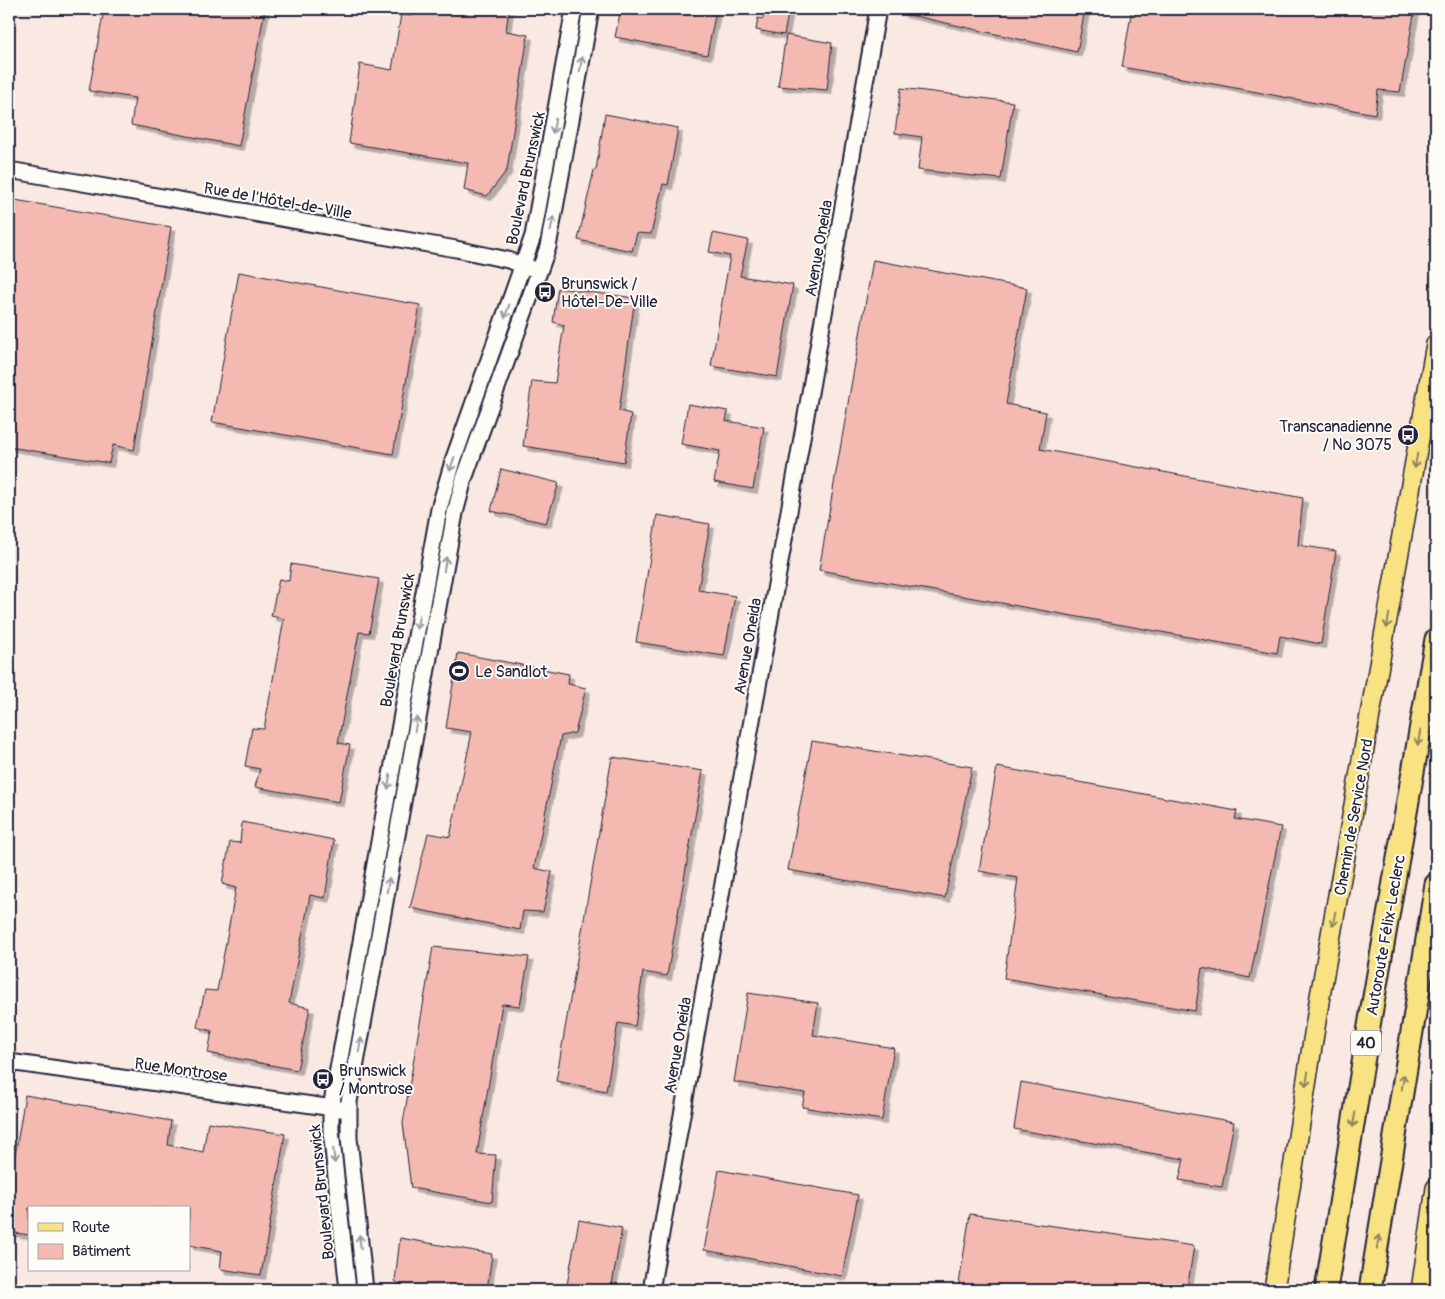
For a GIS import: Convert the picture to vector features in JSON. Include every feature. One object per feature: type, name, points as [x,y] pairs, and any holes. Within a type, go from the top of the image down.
[{"type":"highway","name":"Autoroute Félix-Leclerc","points":[[1326,1290],[1370,1020],[1436,639]]},
{"type":"highway","points":[[1370,1290],[1436,884]]},
{"type":"main road","name":"Chemin de Service Nord","points":[[1274,1290],[1318,1012],[1436,344]]},
{"type":"main road","points":[[1421,1290],[1436,1188]]},
{"type":"street","name":"Boulevard Brunswick","points":[[348,1290],[331,1130],[331,1108],[439,509],[454,458],[523,265],[540,205],[574,9]]},
{"type":"street","name":"Boulevard Brunswick","points":[[365,1290],[349,1138],[348,1110],[457,503],[549,240],[591,9]]},
{"type":"street","name":"Avenue Oneida","points":[[651,1290],[878,9]]},
{"type":"street","name":"Rue de l'Hôtel-de-Ville","points":[[9,170],[503,258],[539,271]]},
{"type":"street","name":"Rue Montrose","points":[[9,1062],[348,1110]]},
{"type":"building","points":[[104,9],[265,9],[239,146],[131,125],[135,98],[89,91]]},
{"type":"building","points":[[412,9],[509,9],[506,31],[528,35],[507,170],[487,196],[464,190],[468,163],[349,143],[360,64],[392,70],[401,14],[411,16]]},
{"type":"building","points":[[621,9],[716,11],[707,55],[615,37]]},
{"type":"building","points":[[764,9],[789,9],[784,35],[756,30],[758,18],[763,19]]},
{"type":"building","points":[[902,9],[1085,9],[1077,52],[901,13]]},
{"type":"building","points":[[1132,9],[1415,9],[1400,92],[1378,90],[1375,114],[1122,67]]},
{"type":"building","points":[[786,35],[832,43],[827,90],[778,86]]},
{"type":"building","points":[[901,88],[1013,102],[1001,179],[918,170],[922,137],[895,133]]},
{"type":"building","points":[[605,114],[678,128],[668,185],[663,184],[651,234],[637,233],[632,251],[578,240],[594,170],[596,170]]},
{"type":"building","points":[[9,199],[171,227],[134,450],[113,445],[109,463],[9,447]]},
{"type":"building","points":[[713,233],[748,240],[740,276],[793,285],[777,377],[711,366],[730,256],[709,252]]},
{"type":"building","points":[[873,260],[1027,288],[1006,404],[1046,412],[1040,449],[1303,498],[1298,545],[1336,551],[1321,644],[1280,636],[1277,653],[819,570]]},
{"type":"building","points":[[239,272],[420,305],[393,454],[212,422]]},
{"type":"building","points":[[558,288],[635,298],[619,411],[631,414],[624,462],[523,446],[532,381],[555,383],[564,325],[553,322]]},
{"type":"building","points":[[688,404],[728,411],[726,421],[764,427],[753,489],[714,482],[720,451],[681,444]]},
{"type":"building","points":[[501,469],[559,483],[546,523],[491,511]]},
{"type":"building","points":[[657,515],[710,524],[698,590],[735,596],[724,656],[636,642]]},
{"type":"building","points":[[291,564],[379,579],[369,633],[359,632],[338,743],[350,745],[339,802],[255,787],[260,769],[245,766],[252,728],[264,729],[284,619],[271,616],[279,579],[289,581]]},
{"type":"building","points":[[458,653],[569,674],[568,684],[586,688],[575,733],[561,736],[534,868],[552,872],[543,912],[523,911],[520,930],[410,908],[428,833],[450,837],[472,732],[446,728]]},
{"type":"building","points":[[812,741],[972,767],[945,898],[788,870]]},
{"type":"building","points":[[612,757],[703,771],[667,976],[643,972],[635,1026],[618,1023],[606,1091],[556,1081]]},
{"type":"building","points":[[997,767],[1237,811],[1235,819],[1281,827],[1250,978],[1202,968],[1195,1011],[1004,978],[1018,878],[979,871]]},
{"type":"building","points":[[242,822],[334,840],[325,898],[310,895],[289,1003],[310,1008],[297,1070],[208,1053],[212,1031],[197,1027],[205,990],[217,991],[236,888],[222,884],[230,842],[240,843]]},
{"type":"building","points":[[433,947],[529,957],[520,1006],[502,1004],[477,1154],[496,1155],[492,1202],[411,1188],[403,1123]]},
{"type":"building","points":[[748,993],[818,1003],[813,1035],[894,1048],[882,1120],[802,1107],[805,1093],[734,1082]]},
{"type":"building","points":[[1021,1082],[1234,1122],[1222,1187],[1179,1180],[1184,1159],[1014,1129]]},
{"type":"building","points":[[25,1095],[171,1121],[168,1145],[203,1152],[208,1122],[285,1134],[261,1275],[220,1269],[222,1251],[190,1245],[190,1206],[28,1206],[28,1235],[9,1232],[9,1193]]},
{"type":"building","points":[[719,1170],[858,1195],[842,1276],[704,1250]]},
{"type":"building","points":[[970,1214],[1194,1246],[1187,1290],[958,1290]]},
{"type":"building","points":[[579,1220],[622,1228],[611,1290],[566,1290]]},
{"type":"building","points":[[400,1238],[492,1254],[487,1290],[401,1290],[402,1286],[395,1281]]},
{"type":"place","name":"Brunswick / Hôtel-De-Ville","points":[[545,292]]},
{"type":"place","name":"Transcanadienne / No 3075","points":[[1408,435]]},
{"type":"place","name":"Le Sandlot","points":[[459,671]]},
{"type":"place","name":"Brunswick / Montrose","points":[[323,1079]]}]
